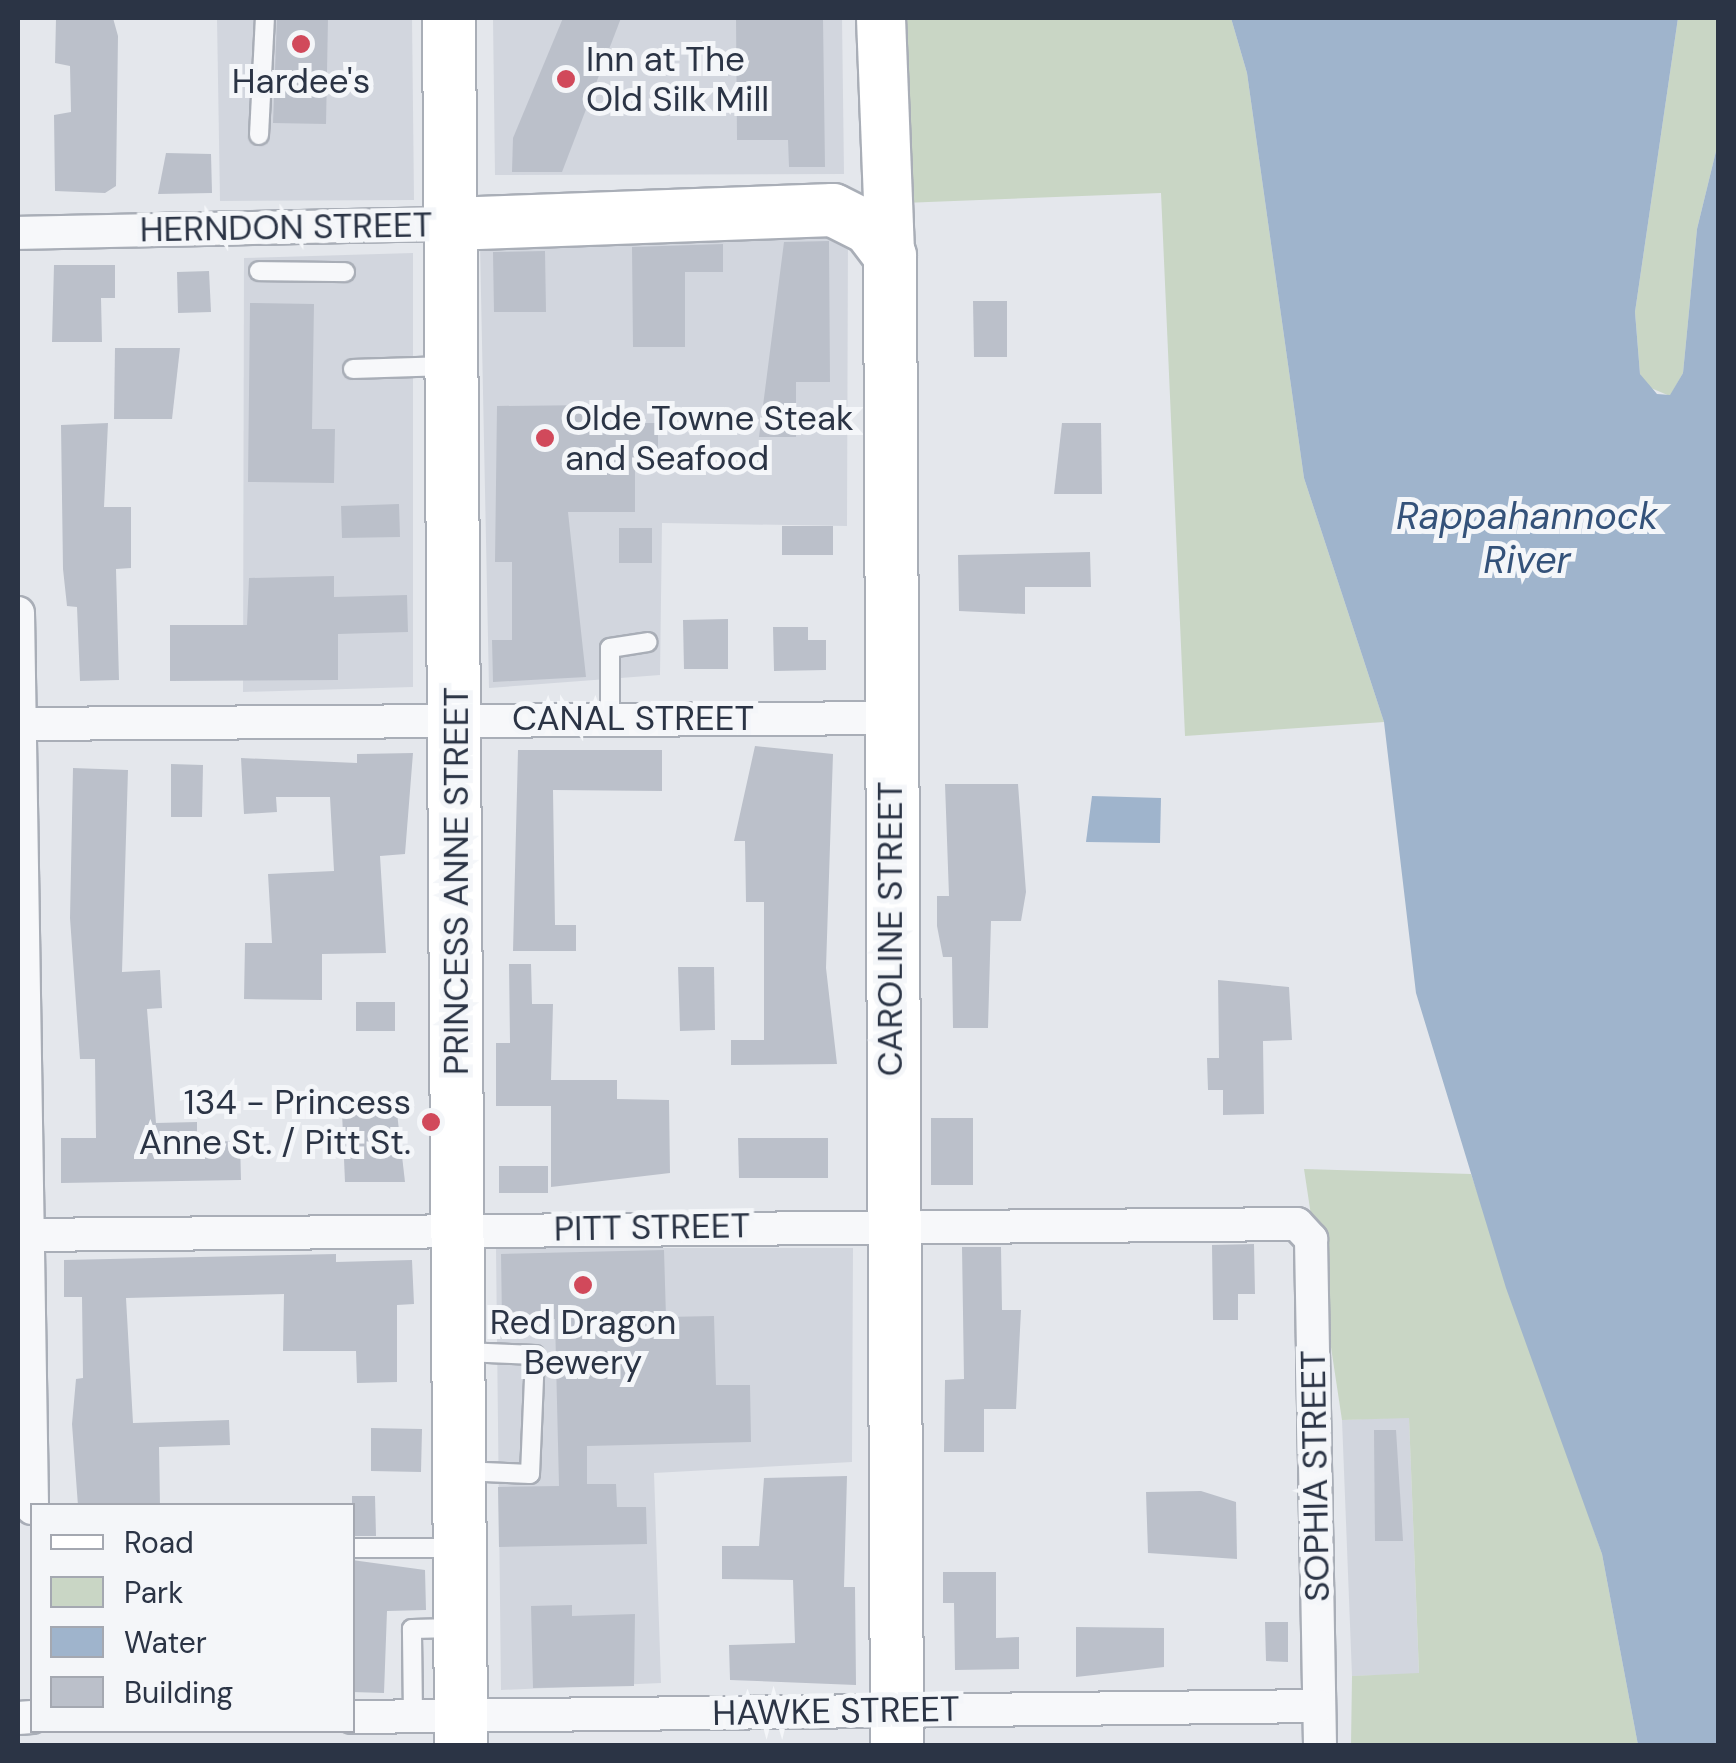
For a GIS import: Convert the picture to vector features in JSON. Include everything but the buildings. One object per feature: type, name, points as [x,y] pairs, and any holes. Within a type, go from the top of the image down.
[{"type":"main road","name":"PRINCESS ANNE STREET","points":[[445,1725],[460,1628],[449,18]]},
{"type":"main road","name":"HERNDON STREET","points":[[451,154],[476,199],[555,220]]},
{"type":"main road","name":"HERNDON STREET","points":[[451,224],[833,210]]},
{"type":"main road","points":[[833,210],[869,228],[890,256]]},
{"type":"main road","name":"CAROLINE STREET","points":[[890,256],[889,718],[897,1728]]},
{"type":"street","name":"CAROLINE STREET","points":[[881,18],[880,113],[890,256]]},
{"type":"street","name":"CAROLINE STREET","points":[[833,210],[865,196],[880,113]]},
{"type":"street","name":"HERNDON STREET","points":[[18,233],[451,224]]},
{"type":"street","points":[[18,613],[22,1235],[32,1503]]},
{"type":"street","name":"CANAL STREET","points":[[18,724],[889,718]]},
{"type":"street","name":"PITT STREET","points":[[22,1235],[1286,1222]]},
{"type":"street","name":"SOPHIA STREET","points":[[1286,1222],[1311,1239],[1320,1746]]},
{"type":"street","name":"HAWKE STREET","points":[[355,1718],[445,1725],[897,1728],[1319,1706]]},
{"type":"lane","points":[[259,135],[266,18]]},
{"type":"lane","points":[[258,271],[344,272]]},
{"type":"lane","points":[[353,370],[452,366]]},
{"type":"lane","points":[[610,718],[610,648],[648,642]]},
{"type":"lane","points":[[459,1352],[535,1354],[530,1474],[460,1471]]},
{"type":"lane","points":[[355,1548],[460,1548]]},
{"type":"shaded area","points":[[217,18],[412,18],[414,200],[220,201]]},
{"type":"shaded area","points":[[493,18],[842,18],[844,174],[495,175]]},
{"type":"shaded area","points":[[848,232],[847,526],[662,523],[660,675],[489,688],[480,244]]},
{"type":"shaded area","points":[[413,253],[413,687],[243,692],[244,258]]},
{"type":"shaded area","points":[[496,1248],[853,1248],[852,1462],[654,1473],[661,1683],[501,1690]]},
{"type":"shaded area","points":[[1409,1417],[1419,1674],[1352,1676],[1342,1420]]},
{"type":"green space","points":[[904,18],[1231,18],[1247,73],[1304,478],[1384,722],[1185,736],[1161,193],[903,203]]},
{"type":"green space","points":[[1678,18],[1718,18],[1718,143],[1697,229],[1683,373],[1670,396],[1646,386],[1640,374],[1635,312]]},
{"type":"green space","points":[[1304,1169],[1471,1174],[1602,1554],[1638,1745],[1351,1745],[1352,1676],[1419,1673],[1409,1418],[1342,1420]]},
{"type":"water","name":"Rappahannock River","points":[[1231,18],[1678,18],[1635,312],[1640,374],[1657,394],[1670,395],[1683,373],[1697,229],[1718,143],[1718,1745],[1638,1745],[1602,1554],[1506,1288],[1416,993],[1384,722],[1304,478],[1247,73]]},
{"type":"water","points":[[1092,796],[1161,798],[1160,843],[1086,842]]},
{"type":"place","name":"Hardee's","points":[[301,44]]},
{"type":"place","name":"Inn at The Old Silk Mill","points":[[566,79]]},
{"type":"place","name":"Olde Towne Steak and Seafood","points":[[545,438]]},
{"type":"place","name":"134 - Princess Anne St. / Pitt St.","points":[[431,1122]]},
{"type":"place","name":"Red Dragon Bewery","points":[[583,1285]]}]
